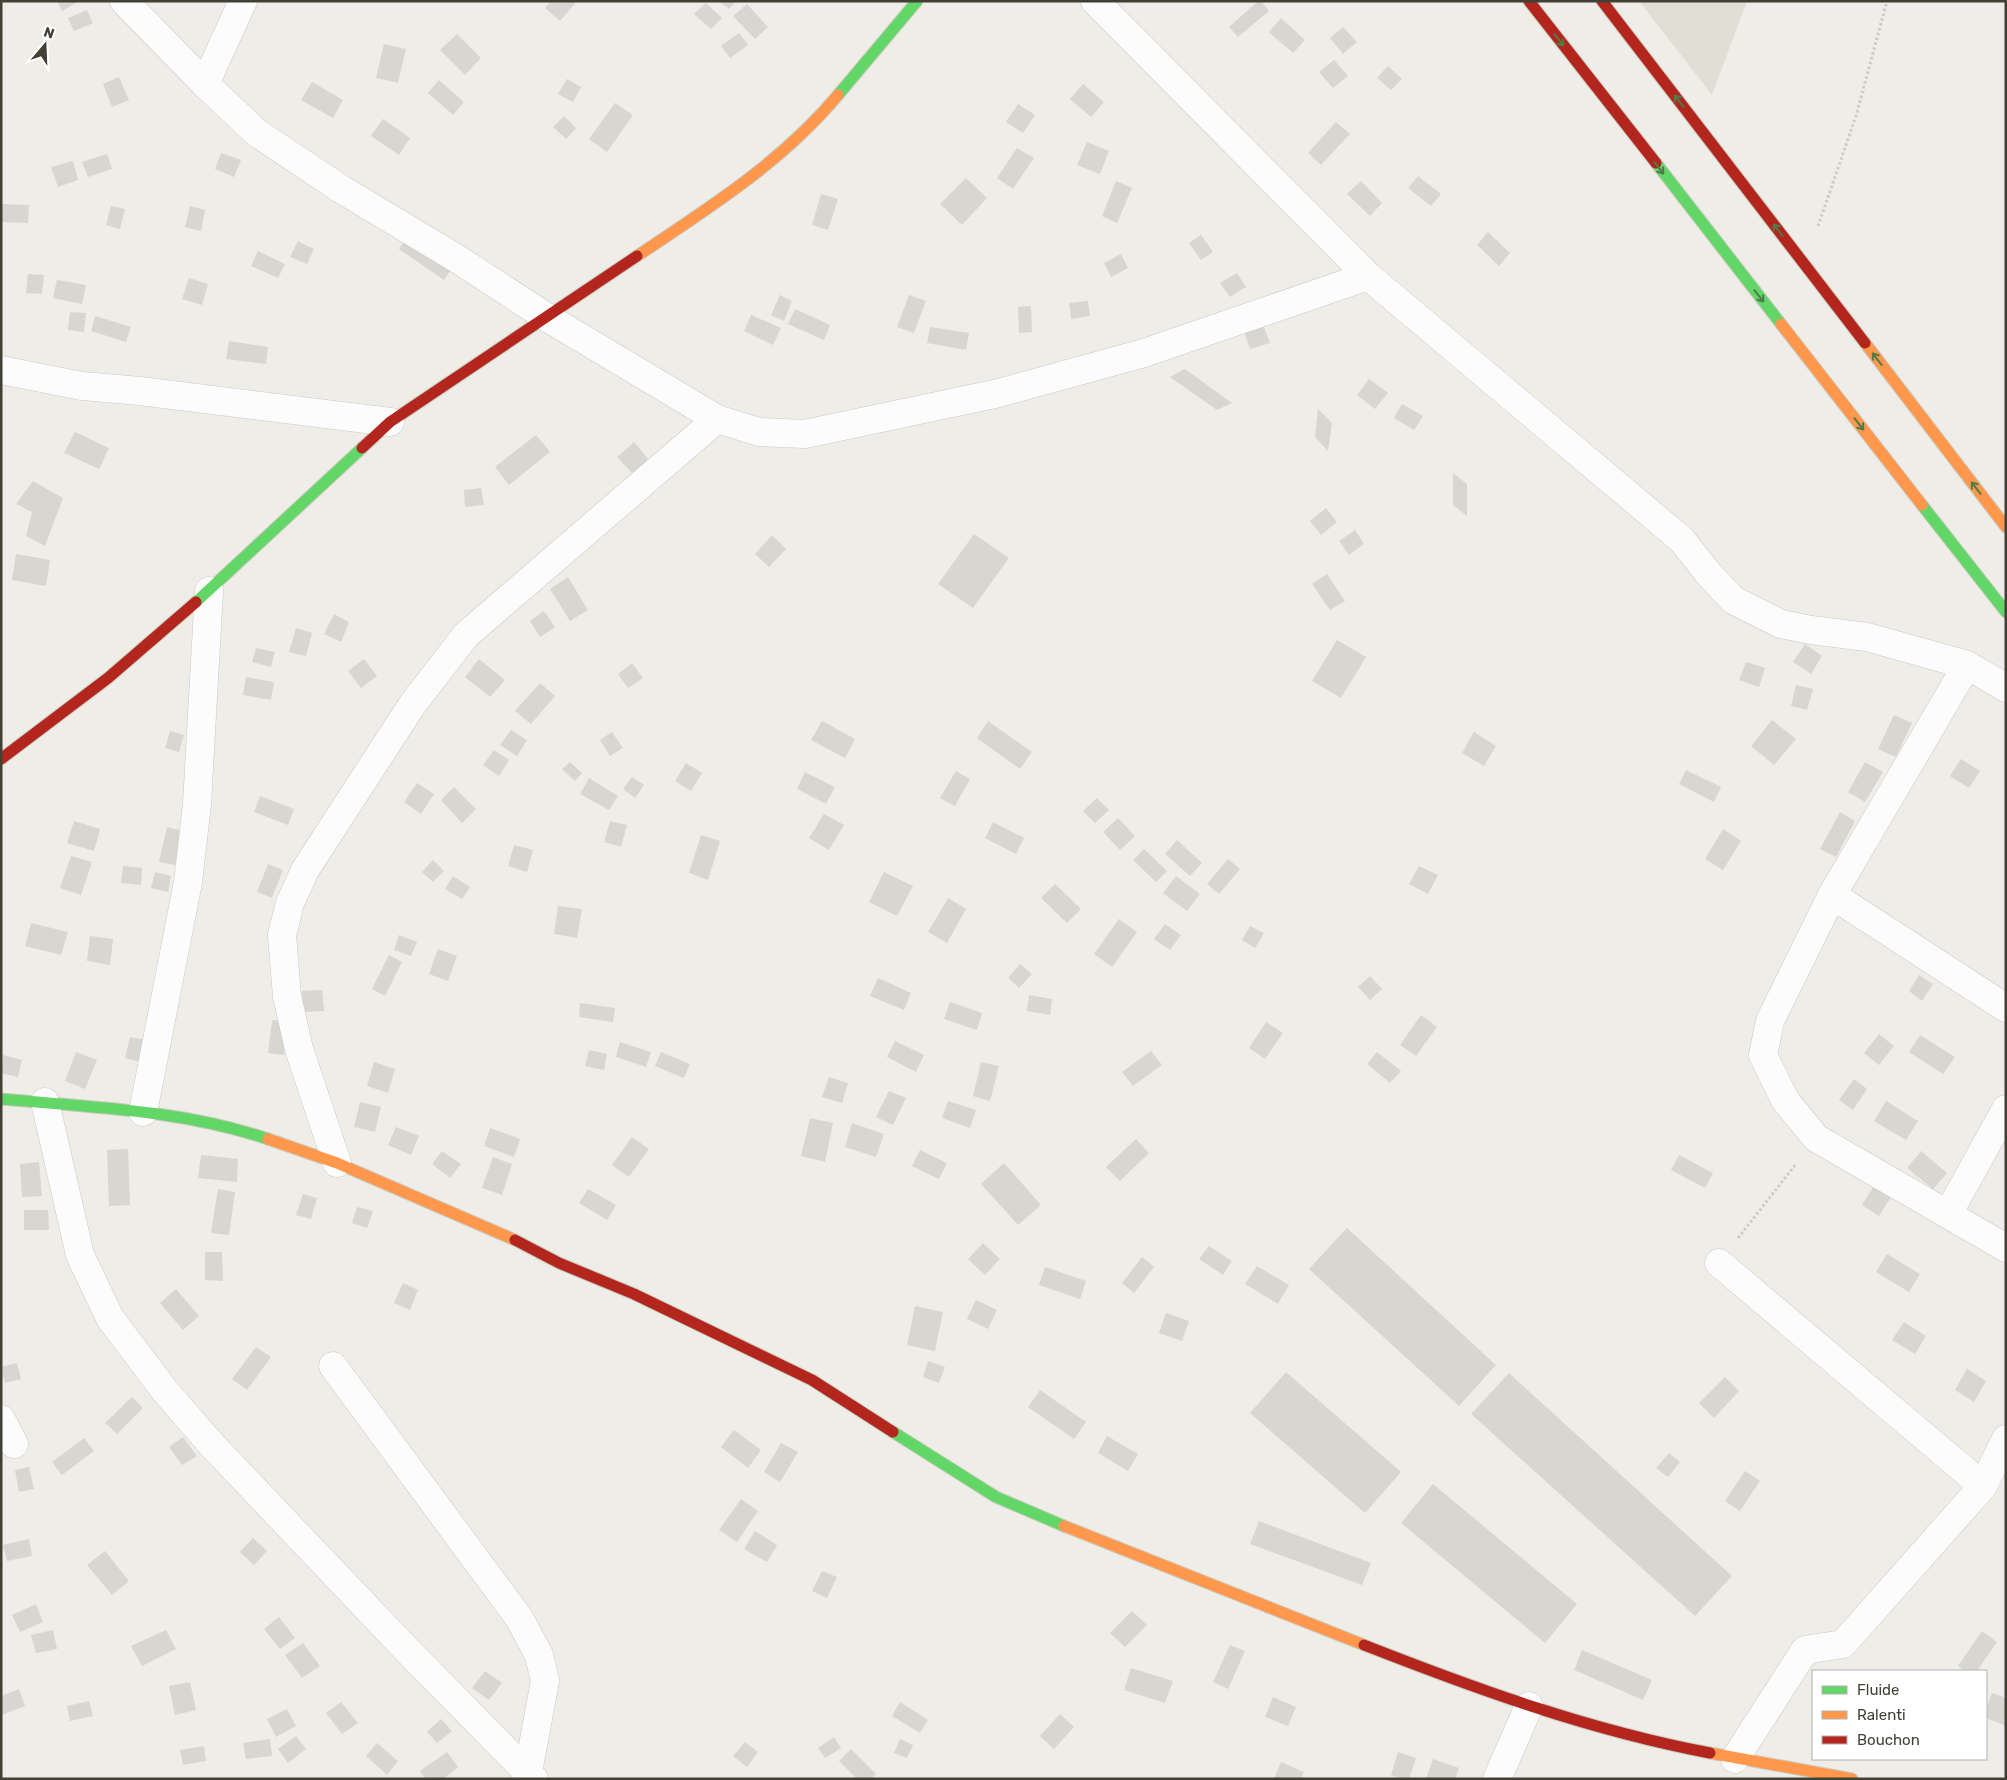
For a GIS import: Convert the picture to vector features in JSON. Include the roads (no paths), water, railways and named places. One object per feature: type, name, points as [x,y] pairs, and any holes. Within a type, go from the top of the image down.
[{"type":"street","points":[[124,1],[205,84],[257,132],[341,189],[456,258],[548,318],[716,419],[759,432],[805,434],[1000,393],[1144,353],[1368,276]]},
{"type":"street","points":[[205,84],[243,1]]},
{"type":"street","points":[[1,759],[108,678],[209,591],[390,422],[735,191],[781,153],[836,98],[917,1]]},
{"type":"street","points":[[1095,1],[1368,276],[1682,540],[1707,572],[1733,600],[1781,624],[1867,637],[1967,665],[2006,688]]},
{"type":"street","points":[[1528,1],[2006,612]]},
{"type":"street","points":[[1602,1],[2006,526]]},
{"type":"street","points":[[1,370],[82,386],[140,391],[390,422]]},
{"type":"street","points":[[337,1163],[299,1049],[286,996],[282,935],[290,903],[305,870],[412,705],[466,635],[716,419]]},
{"type":"street","points":[[143,1112],[189,872],[197,804],[209,591]]},
{"type":"street","points":[[1967,665],[1832,895],[1770,1021],[1763,1055],[1785,1100],[1816,1138],[2006,1248]]},
{"type":"street","points":[[1832,895],[2006,1008]]},
{"type":"street","points":[[1,1099],[165,1114],[250,1133],[337,1163],[499,1232],[559,1263],[634,1294],[804,1376],[996,1497],[1026,1511],[1469,1686],[1529,1706],[1616,1732],[1735,1759],[1852,1779]]},
{"type":"street","points":[[45,1102],[80,1255],[110,1318],[165,1391],[212,1446],[406,1650],[531,1775]]},
{"type":"street","points":[[1948,1214],[2006,1109]]},
{"type":"street","points":[[1719,1263],[1983,1486]]},
{"type":"street","points":[[333,1366],[519,1618],[539,1655],[544,1681],[531,1775]]},
{"type":"street","points":[[1,1419],[14,1444]]},
{"type":"street","points":[[1735,1759],[1805,1650],[1842,1644],[1983,1486],[2006,1439]]},
{"type":"street","points":[[1497,1779],[1529,1706]]}]
